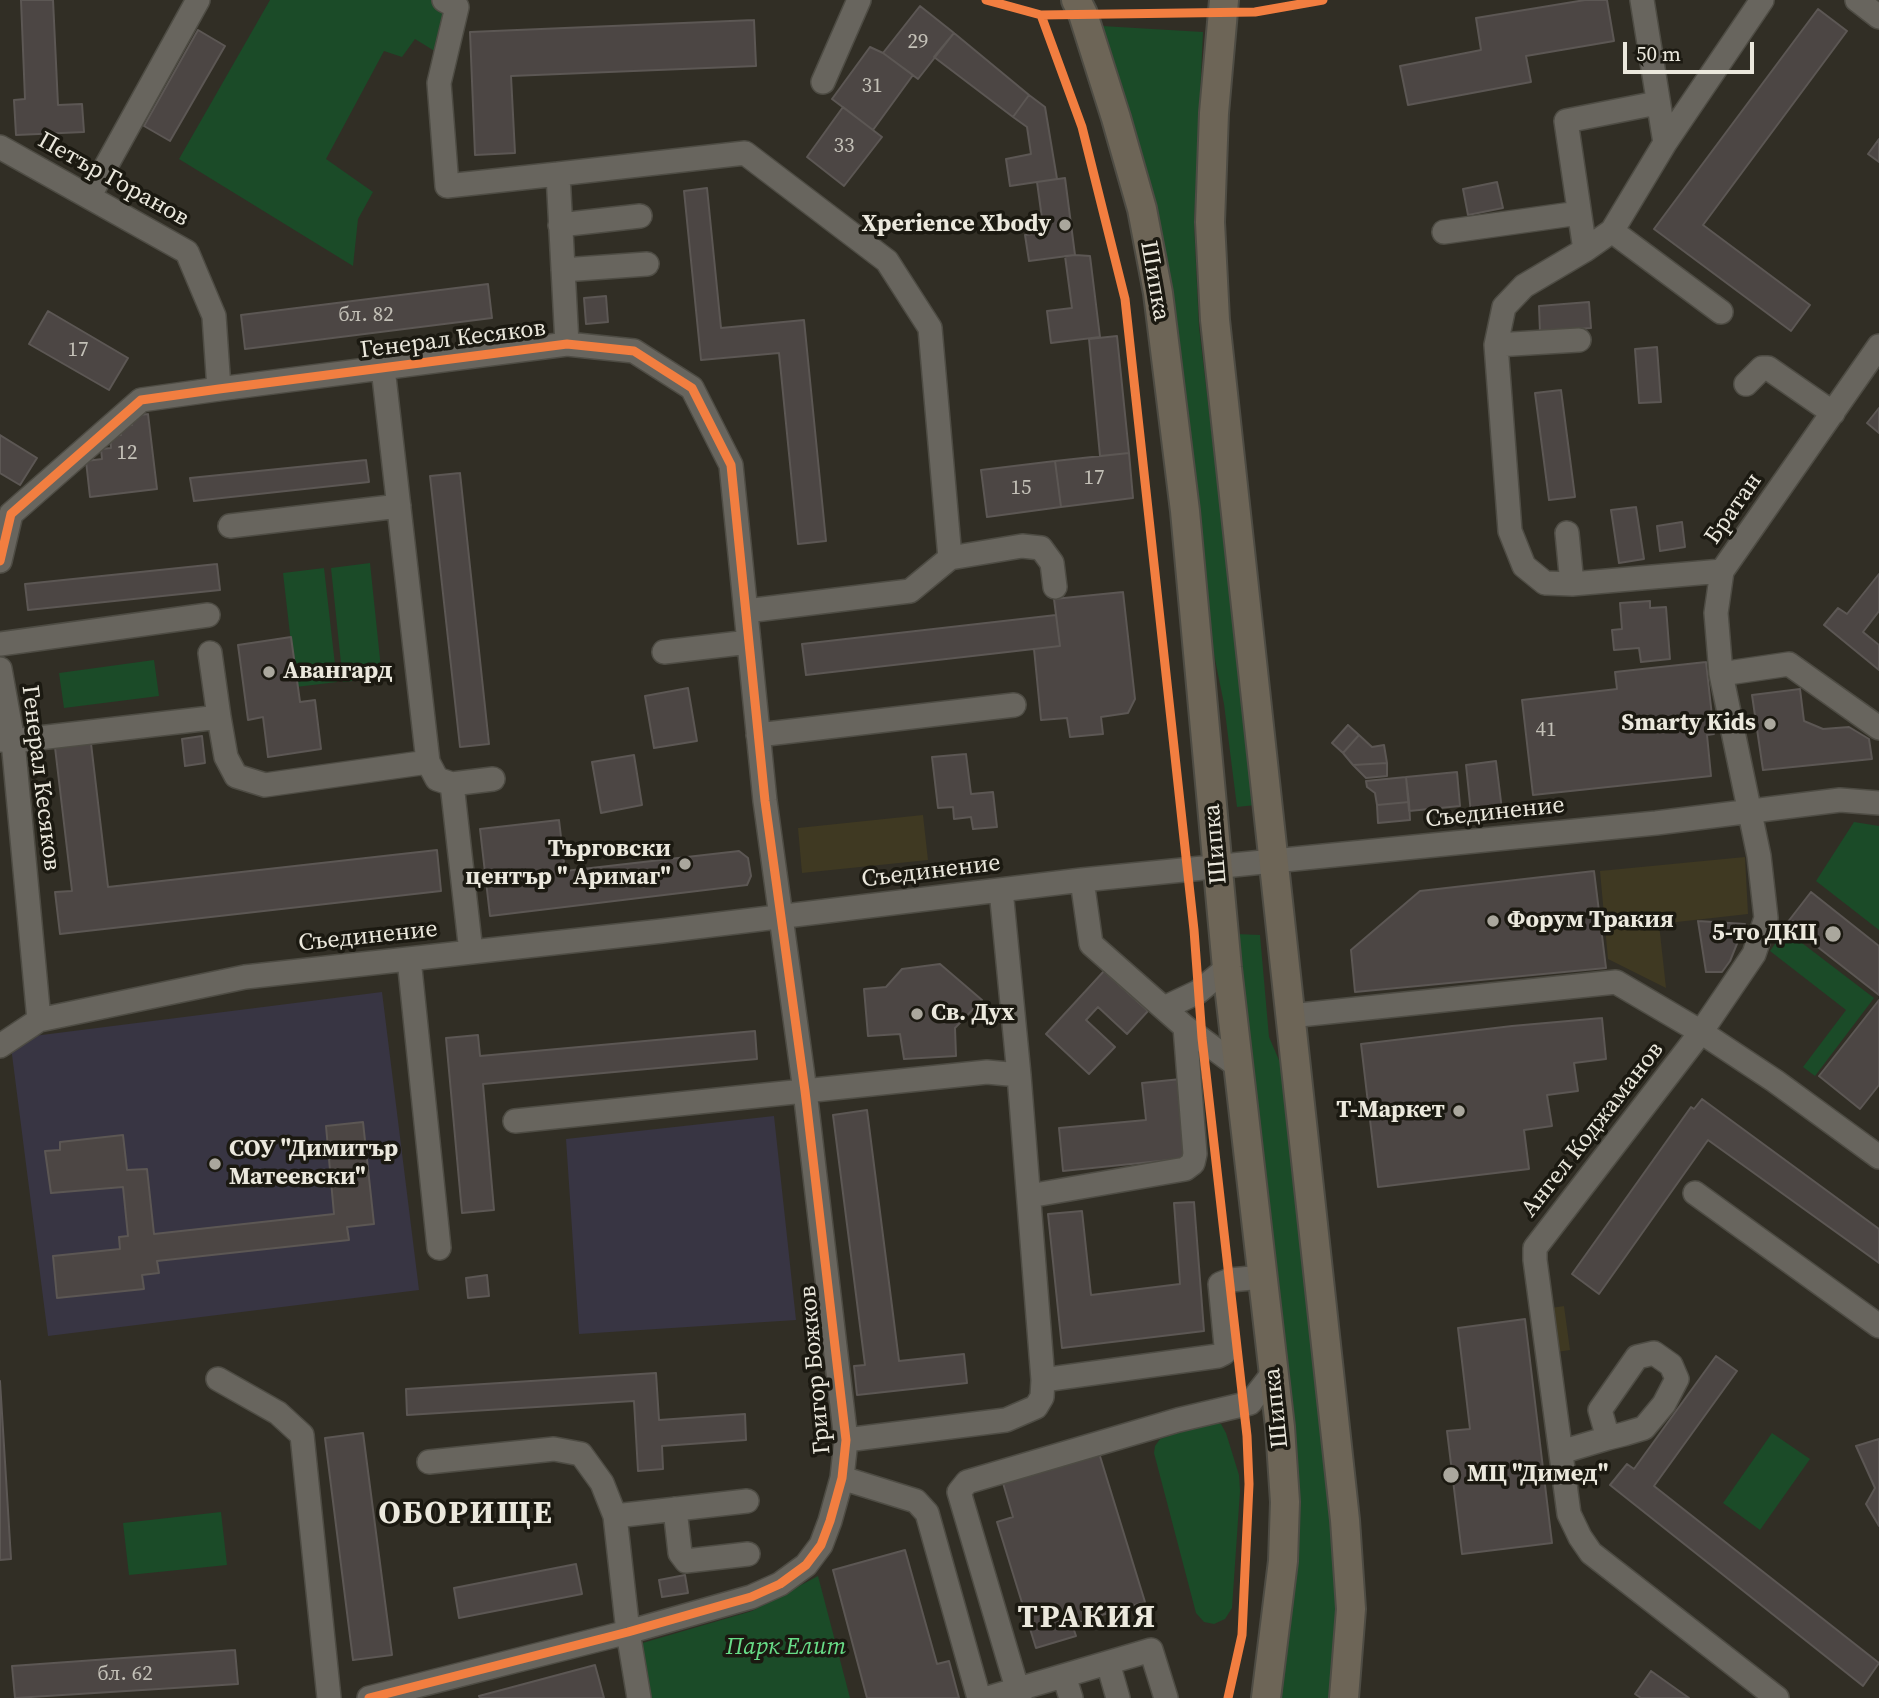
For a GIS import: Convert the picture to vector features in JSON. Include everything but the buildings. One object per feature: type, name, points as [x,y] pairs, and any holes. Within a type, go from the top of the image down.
[{"type":"main road","name":"Шипка","points":[[1076,0],[1083,14],[1142,209],[1158,293],[1185,511],[1227,968],[1280,1427],[1285,1502],[1283,1561],[1266,1698]]},
{"type":"main road","points":[[1224,0],[1214,113],[1210,222],[1213,292],[1347,1550],[1352,1609],[1344,1698]]},
{"type":"street","points":[[89,197],[198,0]]},
{"type":"street","points":[[444,0],[457,8],[439,83],[447,186],[745,153],[887,261],[930,328],[950,558]]},
{"type":"street","points":[[823,82],[859,0]]},
{"type":"street","points":[[1642,0],[1665,143]]},
{"type":"street","points":[[1722,571],[1572,584],[1545,583],[1524,566],[1510,531],[1496,345],[1504,307],[1524,286],[1612,231],[1665,143],[1762,0]]},
{"type":"street","points":[[1857,0],[1879,17]]},
{"type":"street","points":[[1585,250],[1566,121],[1657,103]]},
{"type":"street","name":"Петър Горанов","points":[[0,147],[187,252],[214,316],[219,389]]},
{"type":"street","points":[[558,174],[567,344]]},
{"type":"street","points":[[1444,232],[1579,213]]},
{"type":"street","points":[[561,225],[640,216]]},
{"type":"street","points":[[1612,231],[1721,312]]},
{"type":"street","points":[[563,270],[648,264]]},
{"type":"street","points":[[1496,345],[1579,340]]},
{"type":"street","name":"Генерал Кесяков","points":[[0,561],[6,510],[141,400],[567,344],[634,351],[692,388],[731,465],[758,734],[781,916]]},
{"type":"street","name":"Братан","points":[[1749,811],[1721,674],[1716,613],[1722,571],[1879,346]]},
{"type":"street","points":[[383,368],[428,762],[437,779],[452,784],[493,779]]},
{"type":"street","points":[[1746,384],[1762,368],[1768,368],[1833,413]]},
{"type":"street","points":[[230,526],[399,506]]},
{"type":"street","points":[[1567,533],[1572,584]]},
{"type":"street","points":[[746,611],[910,591],[950,558],[1022,545],[1041,548],[1052,563],[1055,587]]},
{"type":"street","points":[[0,644],[208,615]]},
{"type":"street","points":[[664,652],[749,642]]},
{"type":"street","points":[[210,653],[226,757],[236,776],[265,785],[428,762]]},
{"type":"street","points":[[1721,674],[1788,664],[1879,728]]},
{"type":"street","name":"Генерал Кесяков","points":[[0,669],[39,1020]]},
{"type":"street","points":[[758,734],[1014,705]]},
{"type":"street","points":[[6,740],[219,717]]},
{"type":"street","points":[[452,784],[471,952]]},
{"type":"street","name":"Съединение","points":[[0,1046],[39,1020],[244,977],[1082,880],[1656,823],[1840,800],[1879,803]]},
{"type":"street","name":"Ангел Коджаманов","points":[[1749,811],[1759,856],[1766,918],[1754,954],[1701,1032],[1535,1248],[1535,1260],[1569,1514],[1591,1553],[1777,1698]]},
{"type":"street","points":[[1082,880],[1091,944],[1185,1027],[1239,1067]]},
{"type":"street","points":[[846,1440],[1006,1420],[1035,1408],[1042,1397],[1029,1196],[1001,890]]},
{"type":"street","name":"Григор Божков","points":[[369,1698],[434,1690],[751,1597],[781,1583],[806,1564],[821,1545],[842,1478],[846,1440],[805,1091],[781,916]]},
{"type":"street","points":[[409,959],[439,1248]]},
{"type":"street","points":[[1164,1008],[1198,992],[1227,968]]},
{"type":"street","points":[[1290,1016],[1616,982],[1701,1032],[1775,1081],[1879,1157]]},
{"type":"street","points":[[1029,1196],[1185,1169],[1192,1163],[1195,1154],[1185,1027]]},
{"type":"street","points":[[515,1121],[987,1072],[1019,1075]]},
{"type":"street","points":[[1695,1193],[1879,1326]]},
{"type":"street","points":[[1043,1380],[1218,1356],[1224,1353],[1226,1346],[1220,1284],[1230,1280],[1263,1277]]},
{"type":"street","points":[[1019,1693],[960,1492],[967,1482],[1178,1420],[1250,1403],[1274,1372]]},
{"type":"street","points":[[218,1379],[278,1413],[302,1436],[329,1698]]},
{"type":"street","points":[[1250,1403],[1280,1427]]},
{"type":"street","points":[[1561,1452],[1608,1438]]},
{"type":"street","points":[[429,1462],[554,1449],[581,1454],[603,1483],[615,1516],[628,1632],[639,1698]]},
{"type":"street","points":[[842,1478],[916,1501],[927,1513],[979,1698]]},
{"type":"street","points":[[615,1516],[747,1501]]},
{"type":"street","points":[[675,1510],[680,1553],[686,1561],[748,1554]]},
{"type":"street","points":[[988,1698],[1019,1693],[1064,1676],[1151,1650],[1166,1698]]},
{"type":"street","points":[[1108,1663],[1118,1698]]},
{"type":"street","points":[[1064,1676],[1071,1698]]},
{"type":"shaded area","points":[[923,815],[928,860],[802,873],[798,828]]},
{"type":"shaded area","points":[[1745,857],[1748,914],[1659,924],[1666,988],[1608,959],[1600,871]]},
{"type":"shaded area","name":"СОУ \"Димитър Матеевски\"","points":[[382,992],[419,1290],[48,1336],[10,1039]]},
{"type":"shaded area","points":[[774,1116],[796,1320],[579,1334],[566,1139]]},
{"type":"shaded area","points":[[1564,1306],[1570,1350],[1557,1352],[1551,1308]]},
{"type":"green space","points":[[270,0],[434,0],[453,11],[441,55],[415,39],[402,57],[384,51],[326,159],[373,192],[358,219],[353,266],[179,159]]},
{"type":"green space","points":[[1102,26],[1203,32],[1194,223],[1199,327],[1256,805],[1237,807],[1224,704],[1204,605],[1151,193]]},
{"type":"green space","points":[[370,563],[382,678],[343,682],[331,568]]},
{"type":"green space","points":[[324,568],[337,682],[296,687],[283,573]]},
{"type":"green space","points":[[154,660],[159,696],[64,708],[59,673]]},
{"type":"green space","points":[[1854,822],[1879,826],[1879,930],[1816,881]]},
{"type":"green space","points":[[1785,930],[1874,998],[1815,1076],[1803,1067],[1846,1010],[1770,951]]},
{"type":"green space","points":[[1236,934],[1260,935],[1269,1037],[1282,1067],[1331,1522],[1336,1608],[1331,1698],[1275,1698],[1293,1568]]},
{"type":"green space","points":[[1211,1422],[1221,1424],[1226,1433],[1239,1475],[1240,1491],[1232,1608],[1225,1619],[1214,1624],[1204,1622],[1196,1613],[1154,1453],[1160,1439]]},
{"type":"green space","points":[[1772,1433],[1810,1459],[1760,1530],[1723,1503]]},
{"type":"green space","points":[[221,1512],[227,1565],[129,1575],[123,1523]]},
{"type":"green space","name":"Парк Елит","points":[[818,1576],[850,1698],[649,1698],[639,1644],[752,1611]]},
{"type":"cycle path","points":[[986,0],[1041,15],[1255,12],[1323,0]]},
{"type":"cycle path","points":[[1041,15],[1082,127],[1125,299],[1194,930],[1202,1038],[1247,1436],[1249,1484],[1242,1635],[1228,1698]]},
{"type":"cycle path","points":[[0,561],[11,514],[141,400],[219,389],[567,344],[634,351],[692,388],[731,465],[765,801],[805,1091],[846,1440],[842,1478],[830,1521],[821,1545],[806,1565],[780,1584],[751,1597],[628,1632],[369,1698]]},
{"type":"place","name":"Xperience Xbody","points":[[1065,225]]},
{"type":"place","name":"Авангард","points":[[269,672]]},
{"type":"place","name":"Smarty Kids","points":[[1770,724]]},
{"type":"place","name":"Търговски център \" Аримаг\"","points":[[685,864]]},
{"type":"place","name":"Форум Тракия","points":[[1493,921]]},
{"type":"place","name":"5-то ДКЦ","points":[[1833,934]]},
{"type":"place","name":"Св. Дух","points":[[917,1014]]},
{"type":"place","name":"Т-Маркет","points":[[1459,1111]]},
{"type":"place","name":"СОУ \"Димитър Матеевски\"","points":[[215,1164]]},
{"type":"place","name":"МЦ \"Димед\"","points":[[1451,1475]]},
{"type":"district","name":"ОБОРИЩЕ","points":[[466,1515]]},
{"type":"district","name":"ТРАКИЯ","points":[[1087,1619]]}]
